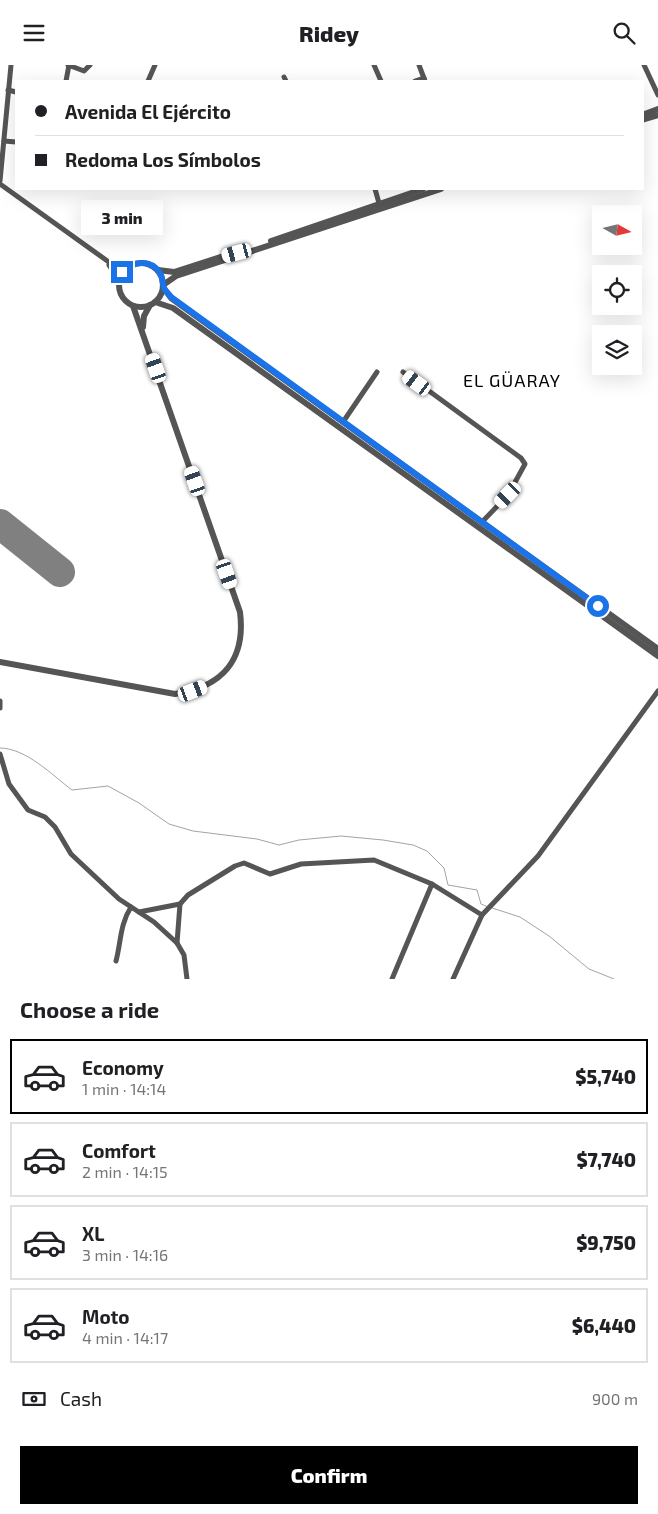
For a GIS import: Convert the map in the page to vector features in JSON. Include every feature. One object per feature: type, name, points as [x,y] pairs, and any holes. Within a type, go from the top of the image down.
[{"type":"street","points":[[11,65],[0,183],[116,267],[129,266],[141,262],[158,270],[174,272],[416,190]]},
{"type":"street","points":[[66,80],[68,65],[84,71],[90,65]]},
{"type":"street","points":[[148,80],[155,65]]},
{"type":"street","points":[[374,65],[381,80]]},
{"type":"street","points":[[419,65],[424,80]]},
{"type":"street","points":[[644,65],[658,95]]},
{"type":"street","points":[[8,90],[15,92]]},
{"type":"street","points":[[644,114],[658,109]]},
{"type":"street","points":[[644,119],[658,115]]},
{"type":"street","points":[[4,141],[15,142]]},
{"type":"street","points":[[375,190],[379,203]]},
{"type":"street","points":[[143,330],[144,316],[163,286],[176,276],[438,190]]},
{"type":"street","points":[[0,662],[175,694],[193,691],[210,685],[231,663],[242,637],[240,612],[143,330],[133,306],[122,296],[119,281],[106,260]]},
{"type":"street","points":[[119,281],[129,266]]},
{"type":"street","points":[[158,270],[163,286],[171,297],[658,649]]},
{"type":"street","points":[[133,306],[152,304],[173,308],[658,656]]},
{"type":"street","points":[[343,422],[376,372]]},
{"type":"street","points":[[403,372],[521,458],[524,463],[508,495],[482,522]]},
{"type":"street","points":[[453,979],[482,915],[538,856],[658,691]]},
{"type":"street","points":[[0,701],[0,708]]},
{"type":"street","points":[[0,755],[9,784],[28,810],[45,817],[55,827],[71,854],[119,899],[154,921],[177,943],[184,955],[187,979]]},
{"type":"street","points":[[177,943],[180,904],[188,895],[244,863],[270,874],[301,865],[374,860],[432,885],[482,915]]},
{"type":"street","points":[[392,979],[432,885]]},
{"type":"street","points":[[139,912],[180,904]]},
{"type":"street","points":[[116,961],[121,941],[121,929],[131,907]]},
{"type":"waterway","points":[[0,748],[10,749],[29,757],[72,790],[108,786],[139,803],[169,824],[193,831],[257,839],[279,845],[299,840],[341,836],[413,845],[427,851],[444,868],[448,885],[477,890],[481,904],[488,907]]},
{"type":"waterway","points":[[492,908],[520,917],[549,936],[589,969],[614,979]]},
{"type":"runway","points":[[0,524],[60,572]]},
{"type":"district","name":"EL GÜARAY","points":[[512,381]]},
{"type":"route","points":[[122,272],[134,263],[141,262],[153,266],[160,273],[163,287],[171,297],[598,606]]}]
